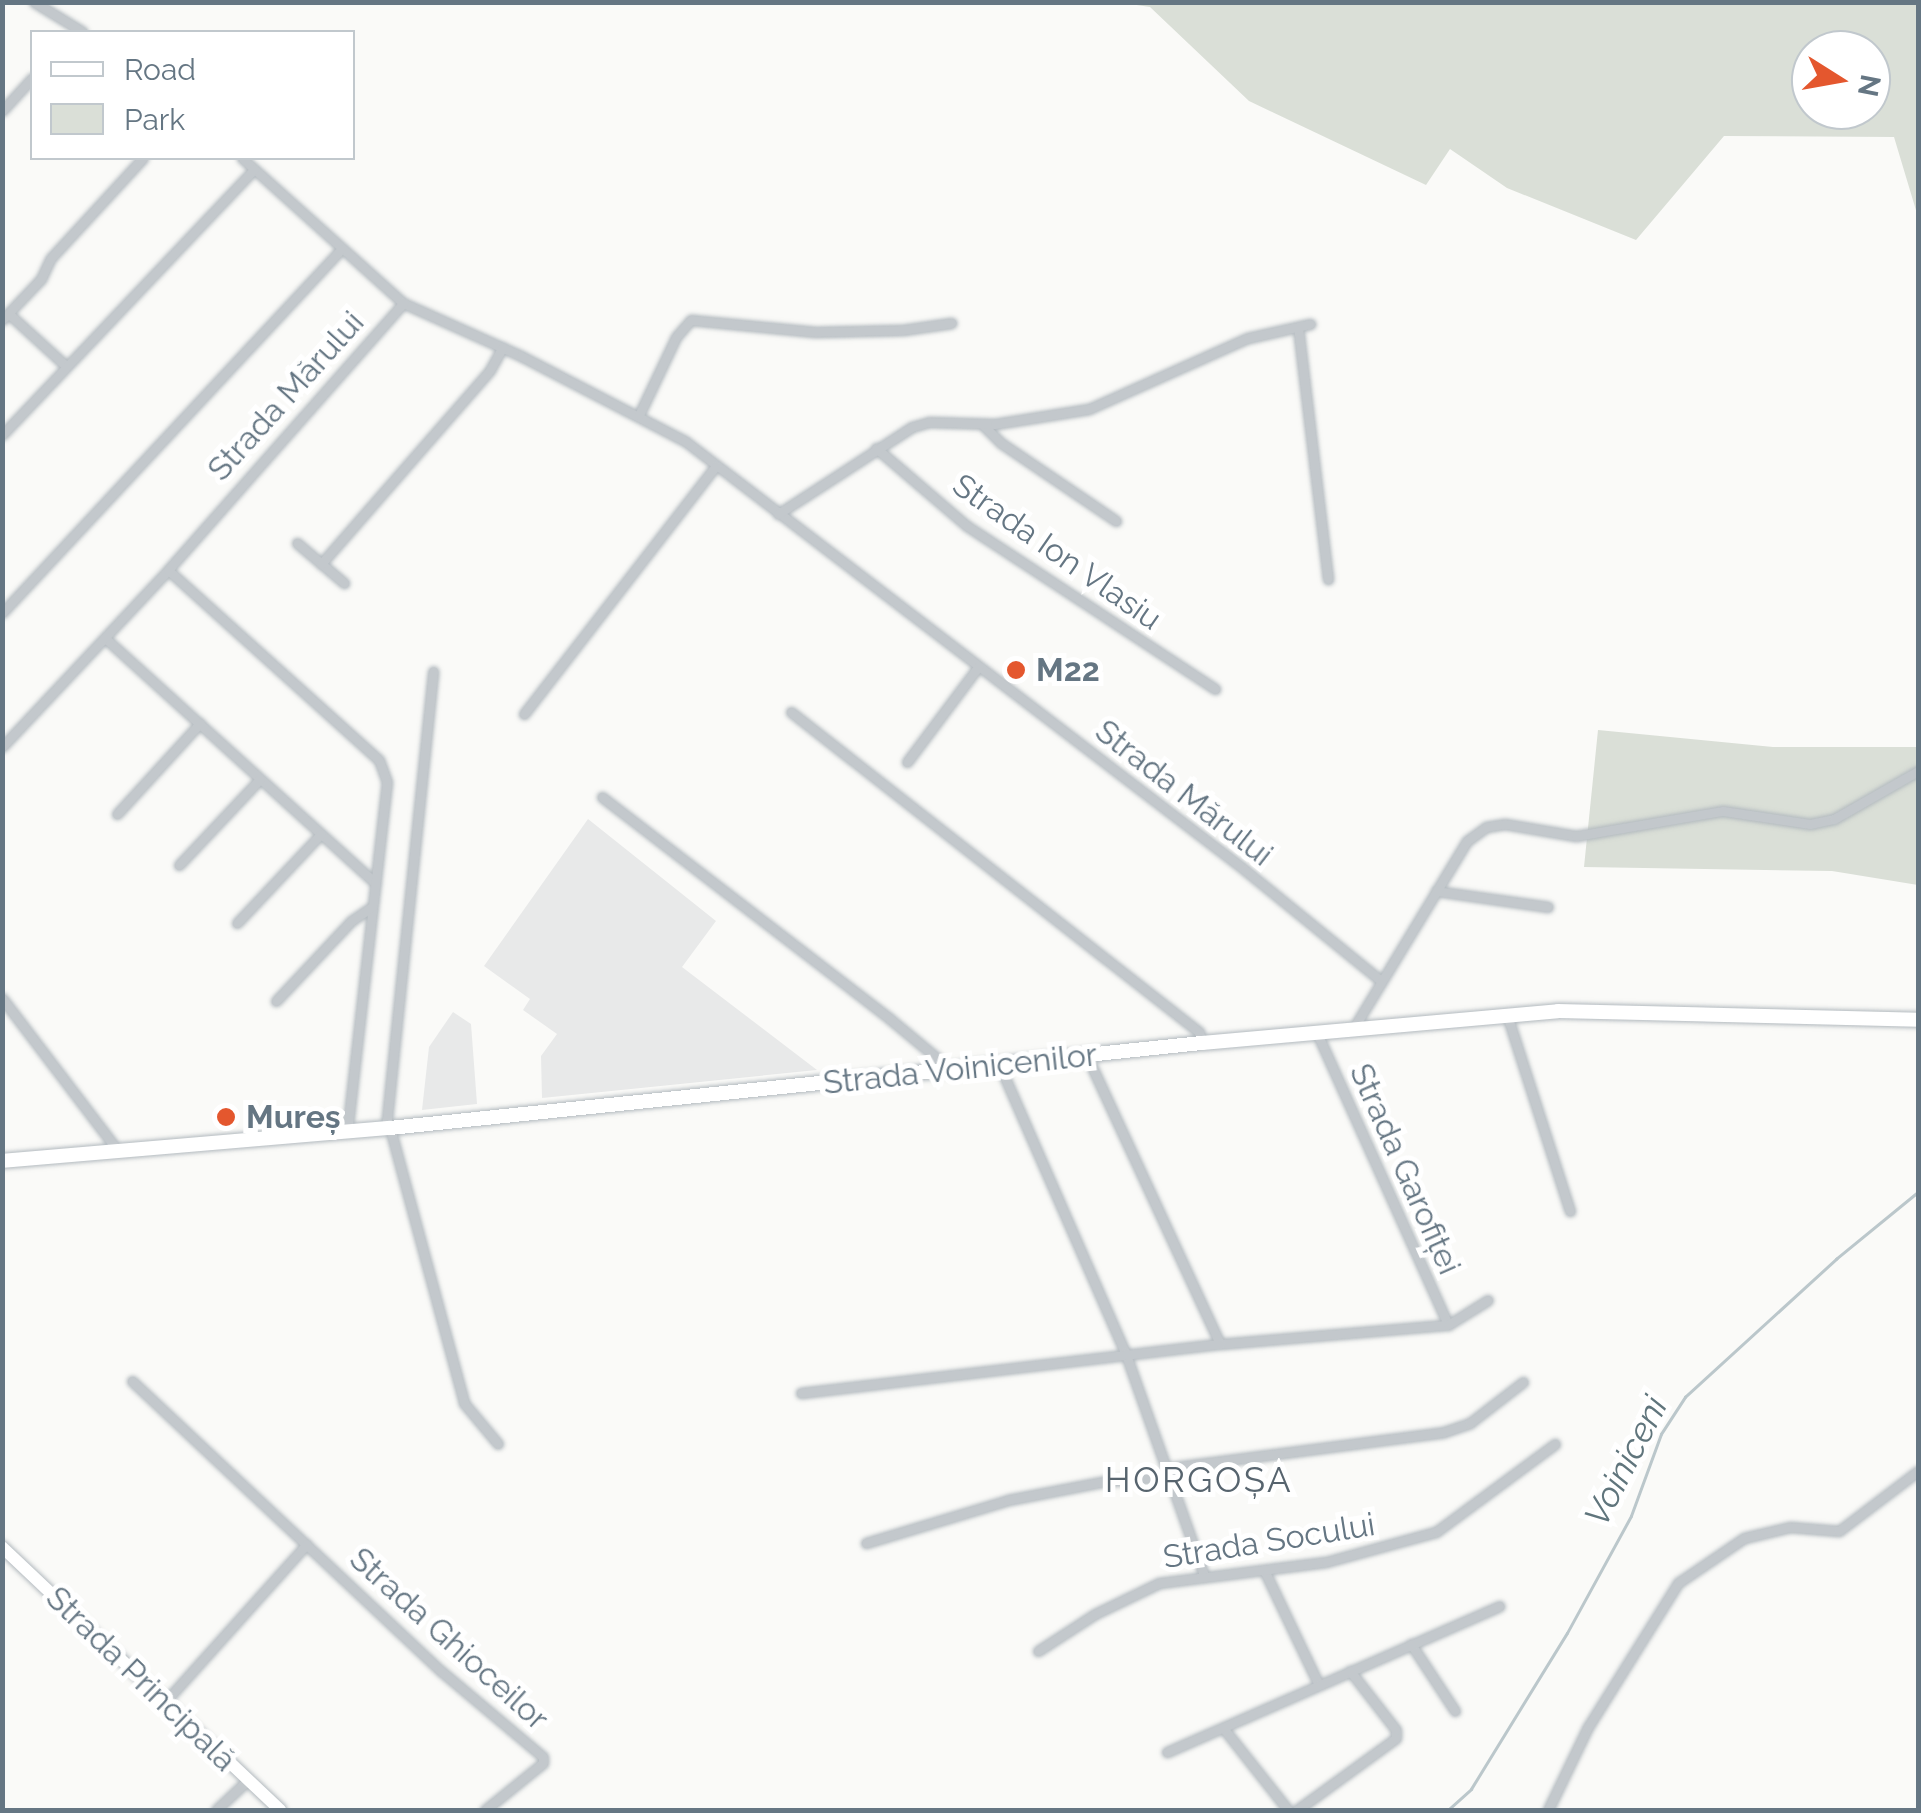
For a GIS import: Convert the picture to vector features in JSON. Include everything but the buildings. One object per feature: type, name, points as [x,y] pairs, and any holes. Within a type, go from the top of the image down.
[{"type":"main road","name":"Strada Voinicenilor","points":[[2,1161],[348,1132],[1202,1043],[1507,1016],[1605,1011],[1918,1020]]},
{"type":"street","points":[[34,2],[76,30]]},
{"type":"street","points":[[2,111],[30,80]]},
{"type":"street","points":[[66,366],[6,317],[41,279],[52,258],[141,160]]},
{"type":"street","name":"Strada Mărului","points":[[244,160],[403,303],[503,347],[639,415],[716,466],[1244,870],[1381,981]]},
{"type":"street","points":[[2,435],[254,169]]},
{"type":"street","points":[[2,613],[341,250]]},
{"type":"street","name":"Strada Mărului","points":[[2,748],[168,570],[403,303]]},
{"type":"street","points":[[639,415],[676,337],[691,320],[835,332],[903,330],[950,322]]},
{"type":"street","points":[[778,514],[876,448],[929,422],[982,424],[1089,410],[1248,338],[1310,324]]},
{"type":"street","points":[[1298,327],[1328,579]]},
{"type":"street","points":[[321,564],[490,370],[503,347]]},
{"type":"street","name":"Strada Ion Vlasiu","points":[[982,424],[1001,443],[1116,521]]},
{"type":"street","name":"Strada Ion Vlasiu","points":[[876,448],[967,526],[1215,688]]},
{"type":"street","points":[[524,714],[716,466]]},
{"type":"street","points":[[297,544],[344,584]]},
{"type":"street","points":[[168,570],[383,767],[387,782],[348,1132]]},
{"type":"street","points":[[105,638],[375,884]]},
{"type":"street","points":[[907,762],[978,666]]},
{"type":"street","points":[[432,672],[388,1128],[464,1403],[498,1444]]},
{"type":"street","points":[[791,712],[1198,1032],[1202,1043]]},
{"type":"street","points":[[117,814],[200,723]]},
{"type":"street","points":[[1353,1030],[1461,850],[1475,834],[1495,824],[1576,836],[1722,811],[1822,822],[1918,770]]},
{"type":"street","points":[[179,865],[260,780]]},
{"type":"street","points":[[602,797],[890,1019],[937,1058],[940,1070]]},
{"type":"street","points":[[238,922],[321,834]]},
{"type":"street","points":[[1436,891],[1548,907]]},
{"type":"street","points":[[276,1002],[351,921],[372,907]]},
{"type":"street","points":[[2,998],[118,1151]]},
{"type":"street","points":[[1507,1016],[1570,1212]]},
{"type":"street","name":"Strada Garofiței","points":[[1317,1032],[1448,1325]]},
{"type":"street","points":[[1087,1056],[1220,1344]]},
{"type":"street","points":[[1000,1064],[1125,1352],[1204,1575]]},
{"type":"street","points":[[801,1392],[1125,1352],[1448,1325],[1488,1300]]},
{"type":"street","points":[[132,1380],[306,1544],[165,1702]]},
{"type":"street","points":[[866,1543],[1008,1500],[1107,1481],[1444,1432],[1470,1423],[1523,1382]]},
{"type":"street","name":"Strada Socului","points":[[1038,1651],[1133,1594],[1159,1583],[1204,1575],[1265,1572],[1363,1554],[1436,1532],[1555,1444]]},
{"type":"street","points":[[1548,1810],[1596,1712],[1678,1582],[1744,1538],[1790,1527],[1839,1531],[1918,1471]]},
{"type":"street","name":"Strada Ghioceilor","points":[[306,1544],[441,1671],[543,1756],[542,1763],[486,1810]]},
{"type":"street","name":"Strada Principală","points":[[2,1547],[280,1810]]},
{"type":"street","points":[[1265,1572],[1320,1685]]},
{"type":"street","points":[[1167,1752],[1500,1606]]},
{"type":"street","points":[[1411,1644],[1455,1711]]},
{"type":"street","points":[[1297,1810],[1396,1738],[1396,1730],[1350,1671]]},
{"type":"street","points":[[1224,1729],[1288,1810]]},
{"type":"street","points":[[216,1810],[248,1780]]},
{"type":"shaded area","points":[[588,819],[716,921],[682,967],[817,1070],[542,1098],[541,1056],[557,1034],[523,1010],[530,999],[484,966]]},
{"type":"shaded area","points":[[453,1012],[471,1024],[477,1104],[422,1110],[429,1047]]},
{"type":"green space","points":[[1123,3],[1918,3],[1918,217],[1894,137],[1724,136],[1636,240],[1507,188],[1450,149],[1426,185],[1249,101],[1150,7]]},
{"type":"green space","points":[[1598,730],[1773,747],[1918,747],[1918,885],[1832,871],[1584,867]]},
{"type":"waterway","name":"Voiniceni","points":[[1448,1810],[1471,1789],[1567,1633],[1631,1516],[1661,1434],[1685,1397],[1836,1259],[1918,1192]]},
{"type":"place","name":"M22","points":[[1016,670]]},
{"type":"place","name":"Mureș","points":[[226,1117]]},
{"type":"district","name":"HORGOȘA","points":[[1199,1480]]}]
